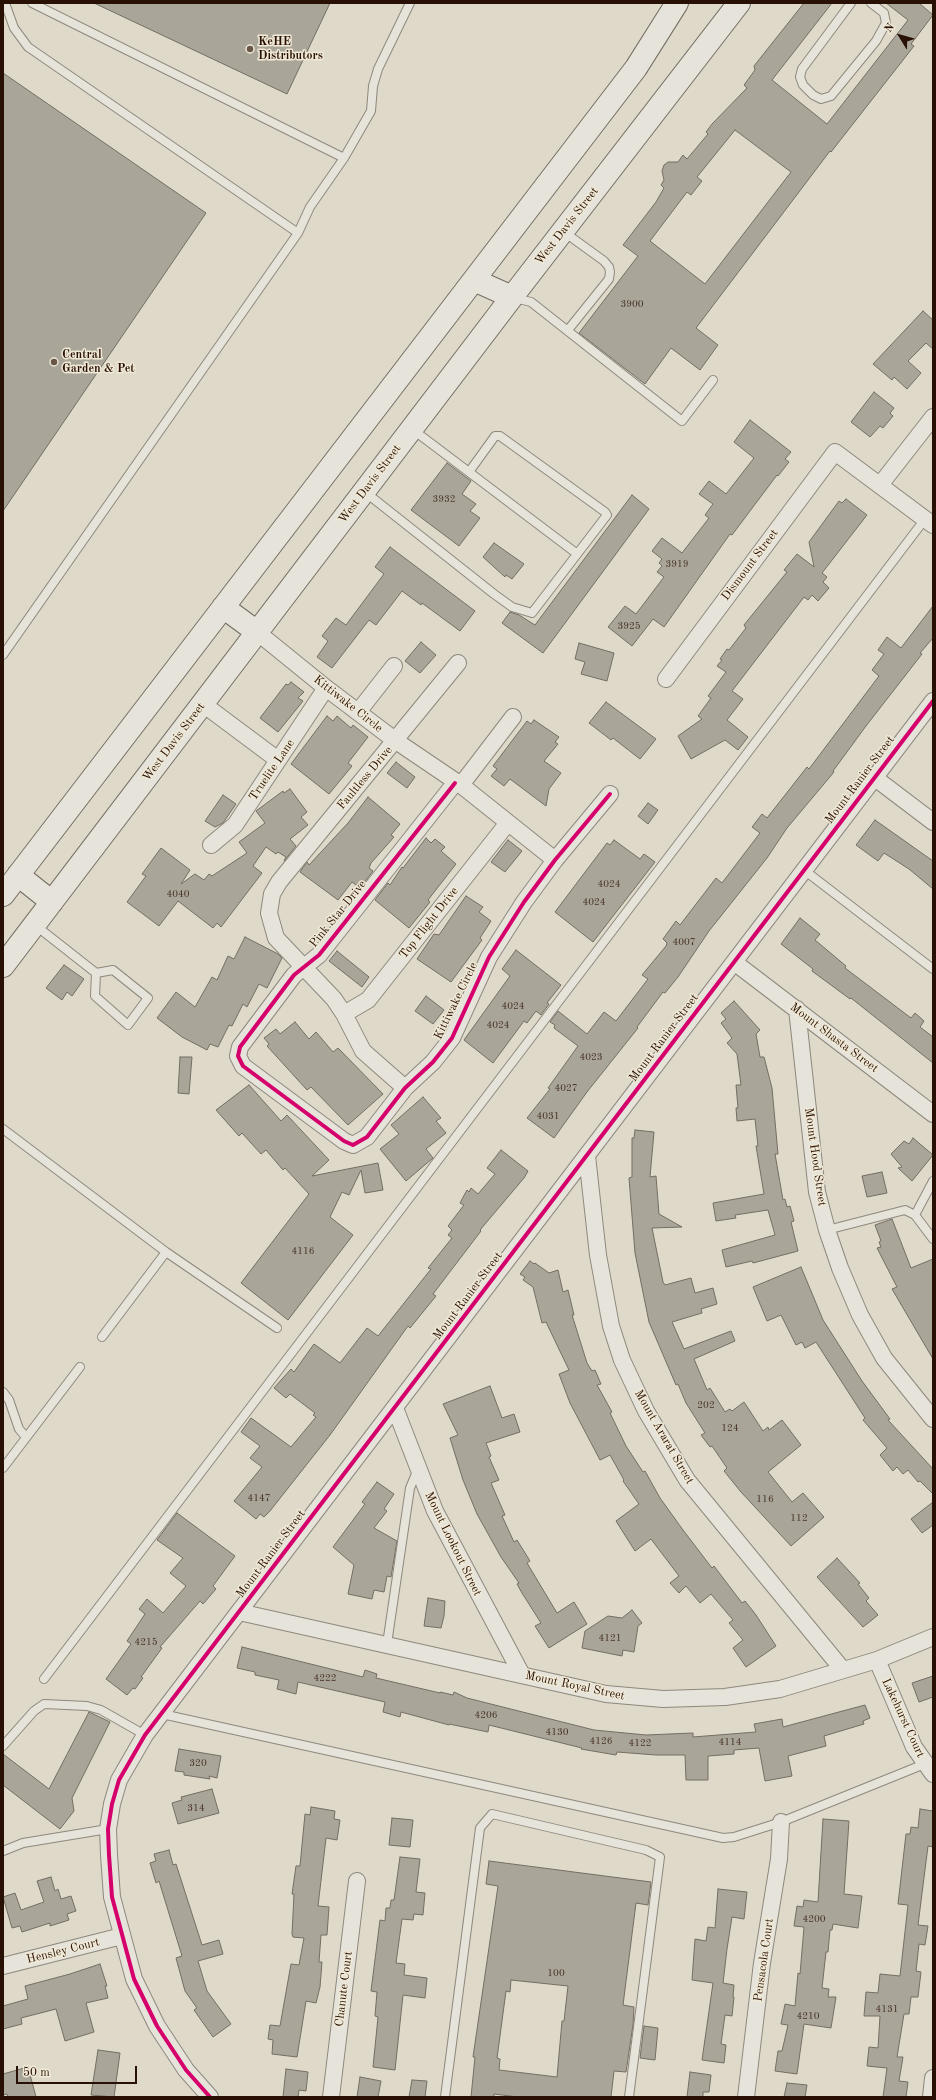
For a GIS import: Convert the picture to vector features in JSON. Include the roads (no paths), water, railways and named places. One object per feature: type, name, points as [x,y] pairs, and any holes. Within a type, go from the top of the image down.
[{"type":"main road","points":[[3,895],[636,68],[677,3]]},
{"type":"main road","name":"West Davis Street","points":[[3,966],[512,297],[739,3]]},
{"type":"main road","points":[[474,280],[512,297]]},
{"type":"main road","points":[[224,607],[257,632]]},
{"type":"main road","points":[[18,875],[52,902]]},
{"type":"street","points":[[929,522],[880,485],[933,417]]},
{"type":"street","name":"Dismount Street","points":[[666,679],[835,452],[880,485]]},
{"type":"street","name":"Kittiwake Circle","points":[[257,632],[326,688],[396,741],[458,784],[507,824],[555,860]]},
{"type":"street","name":"Faultless Drive","points":[[304,966],[276,938],[269,913],[272,894],[284,876],[396,741],[458,663]]},
{"type":"street","points":[[358,712],[394,666]]},
{"type":"street","name":"Truelite Lane","points":[[211,845],[235,826],[326,688]]},
{"type":"street","name":"Mount Ranier Street","points":[[210,2097],[186,2070],[157,2026],[134,1979],[112,1897],[108,1829],[112,1804],[119,1780],[145,1735],[933,701]]},
{"type":"street","points":[[203,704],[278,760]]},
{"type":"street","name":"Pink Star Drive","points":[[238,1056],[240,1047],[294,975],[319,955],[513,717]]},
{"type":"street","points":[[875,778],[933,822]]},
{"type":"street","name":"Kittiwake Circle","points":[[238,1056],[243,1066],[344,1141],[354,1145],[367,1137],[405,1088],[433,1062],[452,1038],[489,957],[524,902],[555,860],[610,794]]},
{"type":"street","name":"Top Flight Drive","points":[[344,1014],[368,1000],[507,824]]},
{"type":"street","name":"Mount Shasta Street","points":[[734,962],[933,1114]]},
{"type":"street","points":[[304,966],[334,999],[344,1014],[363,1051],[405,1088]]},
{"type":"street","name":"Mount Hood Street","points":[[796,1009],[817,1192],[827,1230],[840,1268],[860,1315],[884,1358],[933,1419]]},
{"type":"street","name":"Mount Ararat Street","points":[[587,1156],[598,1255],[610,1318],[622,1360],[646,1411],[687,1480],[843,1670]]},
{"type":"street","name":"Mount Lookout Street","points":[[395,1408],[435,1511],[457,1555],[522,1674]]},
{"type":"street","name":"Mount Royal Street","points":[[239,1612],[522,1674],[606,1694],[636,1698],[694,1699],[725,1697],[780,1689],[877,1660],[933,1637]]},
{"type":"street","name":"Lakehurst Court","points":[[877,1660],[914,1747],[930,1766]]},
{"type":"street","name":"Pensacola Court","points":[[746,2097],[762,1963],[779,1859],[781,1822]]},
{"type":"street","name":"Chanute Court","points":[[331,2097],[357,1881]]},
{"type":"street","name":"Hensley Court","points":[[3,1966],[122,1936]]},
{"type":"street","points":[[930,2097],[933,2078]]},
{"type":"lane","points":[[5,3],[14,28],[28,47],[298,233]]},
{"type":"lane","points":[[32,3],[344,158]]},
{"type":"lane","points":[[3,655],[298,233],[310,207],[344,158],[372,111],[373,86],[378,69],[410,3]]},
{"type":"lane","points":[[851,3],[802,69],[800,77],[803,85],[813,95],[821,99],[831,96],[876,41],[886,23],[884,13],[871,3]]},
{"type":"lane","points":[[563,231],[604,261],[609,267],[610,272],[609,279],[568,330]]},
{"type":"lane","points":[[512,297],[531,302],[682,421],[713,380]]},
{"type":"lane","points":[[412,429],[576,552]]},
{"type":"lane","points":[[364,492],[512,607],[532,613],[576,552],[606,515],[605,512],[500,436],[495,436],[469,472]]},
{"type":"lane","points":[[44,1679],[929,522]]},
{"type":"lane","points":[[804,870],[933,969]]},
{"type":"lane","points":[[35,925],[96,973],[113,970],[148,998],[128,1025],[95,996],[96,973]]},
{"type":"lane","points":[[3,1129],[166,1252],[277,1328]]},
{"type":"lane","points":[[915,1215],[933,1181]]},
{"type":"lane","points":[[827,1230],[905,1210],[915,1215],[933,1239]]},
{"type":"lane","points":[[102,1337],[166,1252]]},
{"type":"lane","points":[[3,1468],[80,1367]]},
{"type":"lane","points":[[3,1392],[9,1400],[18,1429],[26,1437]]},
{"type":"lane","points":[[387,1644],[410,1488],[418,1468]]},
{"type":"lane","points":[[3,1746],[34,1711],[44,1704],[87,1706],[94,1708],[145,1735]]},
{"type":"lane","points":[[162,1714],[723,1838],[734,1837],[781,1822],[930,1766]]},
{"type":"lane","points":[[445,2097],[480,1828],[492,1814],[646,1850],[660,1857],[629,2097]]},
{"type":"lane","points":[[3,1851],[23,1843],[108,1829]]},
{"type":"place","name":"KeHE Distributors","points":[[250,49]]},
{"type":"place","name":"Central Garden & Pet","points":[[54,362]]}]
